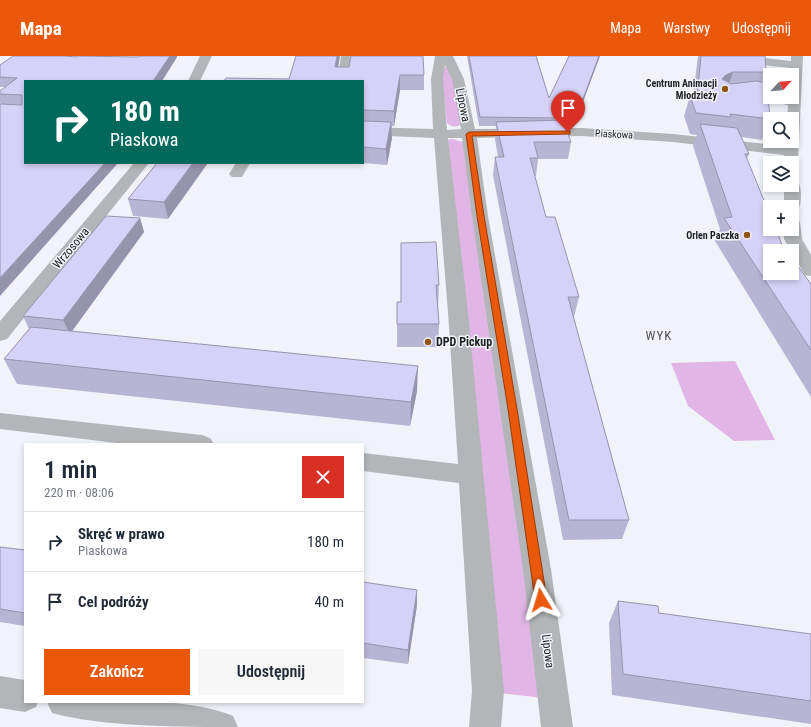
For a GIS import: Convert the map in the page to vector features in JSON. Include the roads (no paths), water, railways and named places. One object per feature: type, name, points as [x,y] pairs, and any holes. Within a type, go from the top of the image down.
[{"type":"street","points":[[194,80],[206,56]]},
{"type":"street","points":[[343,80],[347,56]]},
{"type":"street","name":"Lipowa","points":[[441,56],[437,79],[458,312],[488,691],[485,727]]},
{"type":"street","name":"Lipowa","points":[[447,56],[458,79],[469,134],[480,216],[536,561],[558,727]]},
{"type":"street","points":[[717,56],[796,60]]},
{"type":"street","points":[[724,99],[749,96],[763,98]]},
{"type":"street","points":[[791,156],[793,104]]},
{"type":"street","name":"Piaskowa","points":[[364,131],[441,134],[575,132],[634,135],[784,156]]},
{"type":"street","name":"Wrzosowa","points":[[0,334],[141,164]]},
{"type":"street","points":[[794,236],[794,240],[811,271]]},
{"type":"street","points":[[0,421],[193,443]]},
{"type":"street","points":[[364,462],[471,474]]},
{"type":"street","points":[[0,692],[24,696]]},
{"type":"street","points":[[69,703],[222,727]]},
{"type":"place","name":"Centrum Animacji Młodzieży","points":[[725,89]]},
{"type":"place","name":"Orlen Paczka","points":[[747,235]]},
{"type":"place","name":"DPD Pickup","points":[[428,342]]},
{"type":"district","name":"WYK","points":[[659,335]]}]
